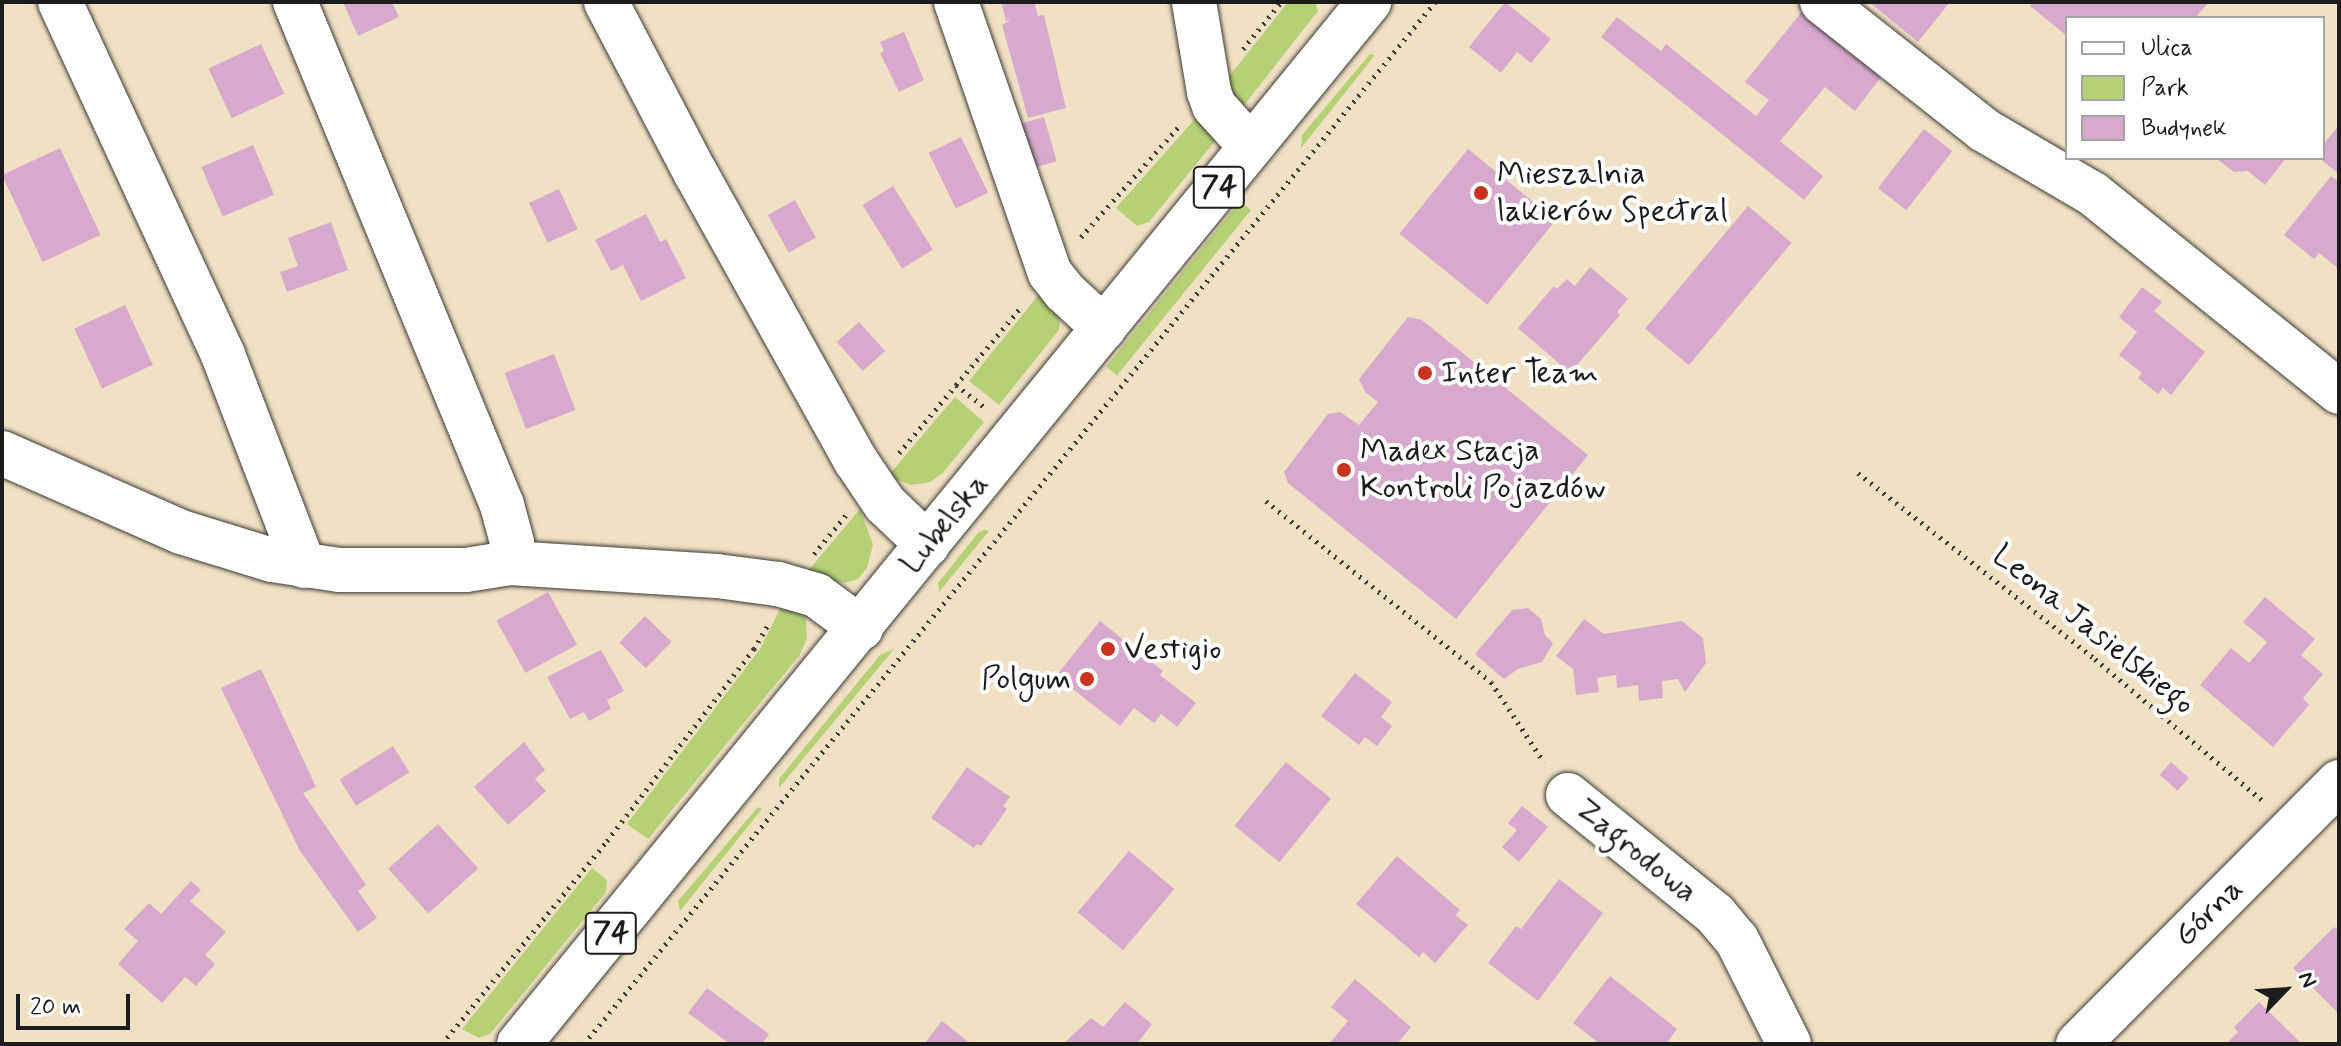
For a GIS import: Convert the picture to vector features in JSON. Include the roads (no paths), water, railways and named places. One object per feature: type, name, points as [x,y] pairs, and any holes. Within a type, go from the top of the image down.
[{"type":"street","points":[[60,2],[223,355],[304,566]]},
{"type":"street","points":[[295,2],[502,505],[512,543],[510,563]]},
{"type":"street","points":[[606,2],[695,172],[871,486],[904,524],[928,545]]},
{"type":"street","points":[[956,2],[1050,273],[1065,292],[1104,328]]},
{"type":"street","points":[[1194,2],[1214,106],[1251,147]]},
{"type":"street","name":"Lubelska","points":[[519,1044],[1369,2]]},
{"type":"street","points":[[1822,2],[1984,130],[2093,194],[2339,392]]},
{"type":"street","points":[[2,453],[181,532],[238,551],[304,566],[339,570],[466,570],[510,563],[681,573],[789,586],[816,595],[861,628]]},
{"type":"street","name":"Górna","points":[[2078,1044],[2339,782]]},
{"type":"street","name":"Zagrodowa","points":[[1568,795],[1722,923],[1737,940],[1754,970],[1789,1044]]},
{"type":"place","name":"Mieszalnia lakierów Spectral","points":[[1481,193]]},
{"type":"place","name":"Inter Team","points":[[1425,373]]},
{"type":"place","name":"Madex Stacja Kontroli Pojazdów","points":[[1344,470]]},
{"type":"place","name":"Vestigio","points":[[1108,649]]},
{"type":"place","name":"Polgum","points":[[1087,679]]}]
